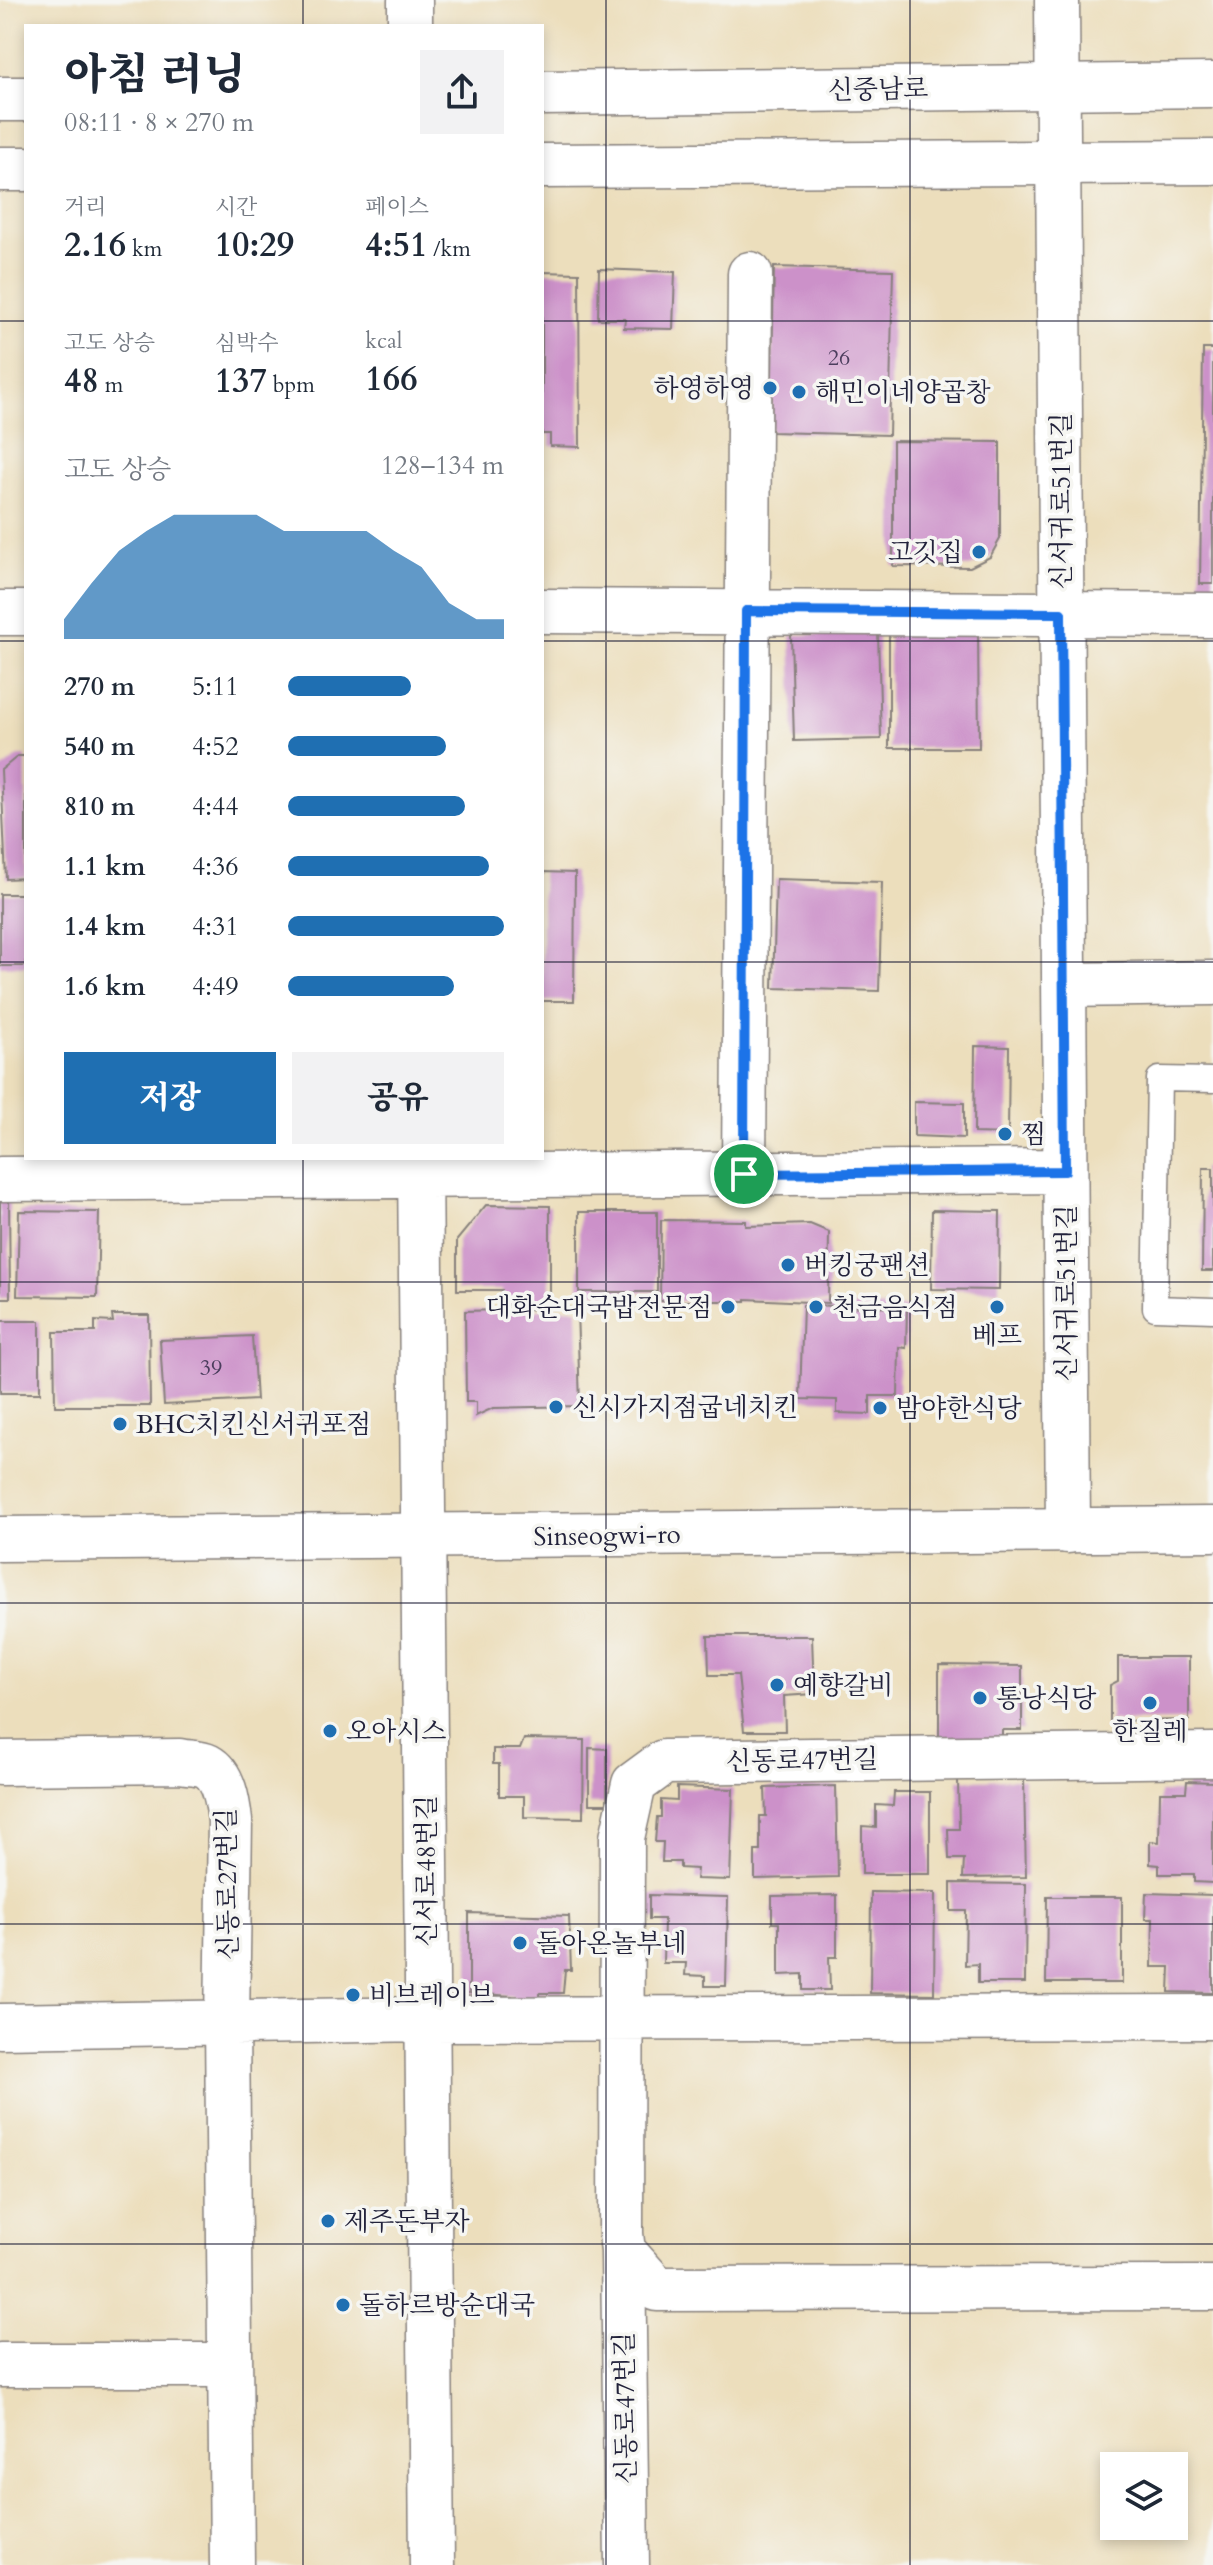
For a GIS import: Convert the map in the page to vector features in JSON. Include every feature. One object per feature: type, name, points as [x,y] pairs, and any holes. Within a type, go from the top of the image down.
[{"type":"street","points":[[410,0],[410,24]]},
{"type":"street","name":"신서귀로51번길","points":[[1057,0],[1068,1531]]},
{"type":"street","name":"신중남로","points":[[544,93],[1213,85]]},
{"type":"street","points":[[0,99],[24,99]]},
{"type":"street","points":[[544,166],[1213,162]]},
{"type":"street","points":[[0,169],[24,169]]},
{"type":"street","points":[[744,1174],[750,274]]},
{"type":"street","points":[[544,611],[1213,615]]},
{"type":"street","points":[[0,613],[24,613]]},
{"type":"street","points":[[1064,985],[1213,983]]},
{"type":"street","points":[[0,1179],[420,1168],[744,1174],[1065,1171]]},
{"type":"street","name":"신서로48번길","points":[[420,1168],[432,2565]]},
{"type":"street","name":"Sinseogwi-ro","points":[[0,1539],[1213,1529]]},
{"type":"street","name":"신동로47번길","points":[[627,2565],[621,2219],[622,1838],[634,1784],[664,1762],[1213,1755]]},
{"type":"street","name":"신동로27번길","points":[[0,1763],[180,1761],[209,1767],[228,1802],[232,2565]]},
{"type":"street","points":[[0,2026],[427,2019],[1213,2017]]},
{"type":"street","points":[[623,2251],[657,2289],[1213,2288]]},
{"type":"street","points":[[0,2365],[230,2365]]},
{"type":"lane","points":[[1213,1080],[1159,1079],[1155,1308],[1213,1310]]},
{"type":"building","points":[[774,267],[893,270],[889,435],[771,432]]},
{"type":"building","points":[[599,269],[675,272],[673,329],[624,328],[625,319],[598,319]]},
{"type":"building","points":[[544,272],[579,273],[580,447],[550,446],[550,434],[544,434]]},
{"type":"building","points":[[1203,349],[1213,349],[1213,584],[1200,584]]},
{"type":"building","points":[[893,441],[1000,442],[1000,539],[990,557],[970,567],[893,566]]},
{"type":"building","points":[[889,629],[978,629],[979,748],[889,748]]},
{"type":"building","points":[[878,633],[881,739],[794,741],[791,635]]},
{"type":"building","points":[[18,756],[24,756],[24,878],[6,879],[1,770]]},
{"type":"building","points":[[544,872],[575,873],[574,1001],[544,1001]]},
{"type":"building","points":[[776,879],[882,882],[879,991],[773,988]]},
{"type":"building","points":[[0,894],[24,894],[24,966],[0,966]]},
{"type":"building","points":[[975,1046],[1009,1047],[1008,1134],[974,1133]]},
{"type":"building","points":[[914,1102],[964,1103],[964,1138],[914,1136]]},
{"type":"building","points":[[1203,1168],[1213,1168],[1213,1271],[1202,1271]]},
{"type":"building","points":[[0,1198],[9,1198],[10,1298],[0,1298]]},
{"type":"building","points":[[486,1205],[550,1206],[550,1305],[501,1305],[502,1290],[457,1290],[457,1240]]},
{"type":"building","points":[[932,1210],[1000,1211],[999,1290],[931,1289]]},
{"type":"building","points":[[19,1211],[99,1212],[97,1297],[17,1296]]},
{"type":"building","points":[[579,1212],[657,1212],[657,1292],[579,1292]]},
{"type":"building","points":[[661,1220],[746,1221],[746,1226],[810,1224],[829,1232],[828,1303],[746,1299],[660,1301]]},
{"type":"building","points":[[803,1305],[907,1308],[906,1348],[899,1347],[898,1396],[870,1396],[870,1414],[837,1413],[837,1400],[800,1399]]},
{"type":"building","points":[[577,1308],[580,1406],[493,1408],[476,1416],[476,1402],[466,1402],[465,1311]]},
{"type":"building","points":[[112,1315],[149,1315],[150,1406],[55,1406],[54,1332],[95,1332],[95,1321],[113,1322]]},
{"type":"building","points":[[0,1321],[40,1321],[40,1393],[0,1393]]},
{"type":"building","points":[[252,1336],[256,1400],[164,1405],[160,1340]]},
{"type":"building","name":"예향갈비","points":[[708,1636],[812,1636],[814,1694],[784,1696],[785,1731],[744,1731],[738,1675],[709,1675]]},
{"type":"building","name":"한질레","points":[[1118,1657],[1189,1657],[1189,1720],[1110,1721],[1110,1685],[1118,1681]]},
{"type":"building","name":"통낭식당","points":[[939,1665],[1022,1666],[1022,1730],[1002,1730],[1002,1744],[939,1743]]},
{"type":"building","points":[[524,1739],[584,1740],[583,1818],[524,1817],[524,1796],[499,1796],[499,1764],[493,1764],[493,1749],[520,1749]]},
{"type":"building","points":[[589,1748],[607,1749],[607,1804],[589,1804]]},
{"type":"building","points":[[1024,1779],[1026,1877],[963,1878],[964,1859],[949,1859],[948,1829],[959,1829],[958,1780]]},
{"type":"building","points":[[1187,1781],[1213,1782],[1213,1883],[1194,1882],[1194,1874],[1159,1874],[1159,1865],[1150,1864],[1150,1841],[1159,1842],[1160,1792],[1186,1792]]},
{"type":"building","points":[[836,1786],[838,1877],[755,1879],[755,1851],[760,1851],[760,1816],[766,1816],[765,1788]]},
{"type":"building","points":[[677,1787],[733,1789],[730,1880],[696,1879],[697,1869],[680,1868],[680,1862],[662,1862],[663,1842],[655,1842],[657,1817],[661,1817],[661,1800],[677,1801]]},
{"type":"building","points":[[894,1792],[930,1792],[930,1874],[862,1874],[862,1826],[876,1827],[876,1805],[893,1806]]},
{"type":"building","points":[[951,1883],[1026,1884],[1025,1983],[978,1983],[978,1964],[965,1965],[966,1911],[951,1911]]},
{"type":"building","points":[[871,1892],[935,1893],[934,1994],[870,1993]]},
{"type":"building","points":[[1146,1893],[1213,1895],[1213,1993],[1169,1992],[1170,1967],[1152,1967],[1153,1919],[1145,1919]]},
{"type":"building","points":[[649,1895],[728,1897],[726,1986],[705,1986],[705,1976],[685,1975],[686,1963],[663,1963],[664,1919],[649,1919]]},
{"type":"building","points":[[837,1895],[837,1957],[829,1957],[830,1990],[803,1990],[803,1974],[779,1975],[779,1923],[772,1923],[772,1896]]},
{"type":"building","points":[[1047,1897],[1122,1897],[1122,1983],[1046,1983]]},
{"type":"building","name":"돌아온놀부네","points":[[469,1913],[569,1916],[571,1970],[565,1970],[563,1993],[540,1993],[540,2008],[513,2010],[512,1996],[469,1993]]},
{"type":"place","name":"하영하영","points":[[770,388]]},
{"type":"place","name":"해민이네양곱창","points":[[799,392]]},
{"type":"place","name":"고깃집","points":[[979,552]]},
{"type":"place","name":"찜","points":[[1005,1134]]},
{"type":"place","name":"버킹궁팬션","points":[[788,1265]]},
{"type":"place","name":"대화순대국밥전문점","points":[[728,1307]]},
{"type":"place","name":"천금음식점","points":[[816,1307]]},
{"type":"place","name":"베프","points":[[997,1307]]},
{"type":"place","name":"신시가지점굽네치킨","points":[[556,1407]]},
{"type":"place","name":"밤야한식당","points":[[880,1408]]},
{"type":"place","name":"BHC치킨신서귀포점","points":[[120,1424]]},
{"type":"place","name":"예향갈비","points":[[777,1685]]},
{"type":"place","name":"통낭식당","points":[[980,1698]]},
{"type":"place","name":"한질레","points":[[1150,1703]]},
{"type":"place","name":"오아시스","points":[[330,1731]]},
{"type":"place","name":"돌아온놀부네","points":[[520,1943]]},
{"type":"place","name":"비브레이브","points":[[353,1995]]},
{"type":"place","name":"제주돈부자","points":[[328,2221]]},
{"type":"place","name":"돌하르방순대국","points":[[343,2305]]},
{"type":"route","points":[[746,611],[1061,613],[1065,1171],[744,1174],[746,611]]}]
